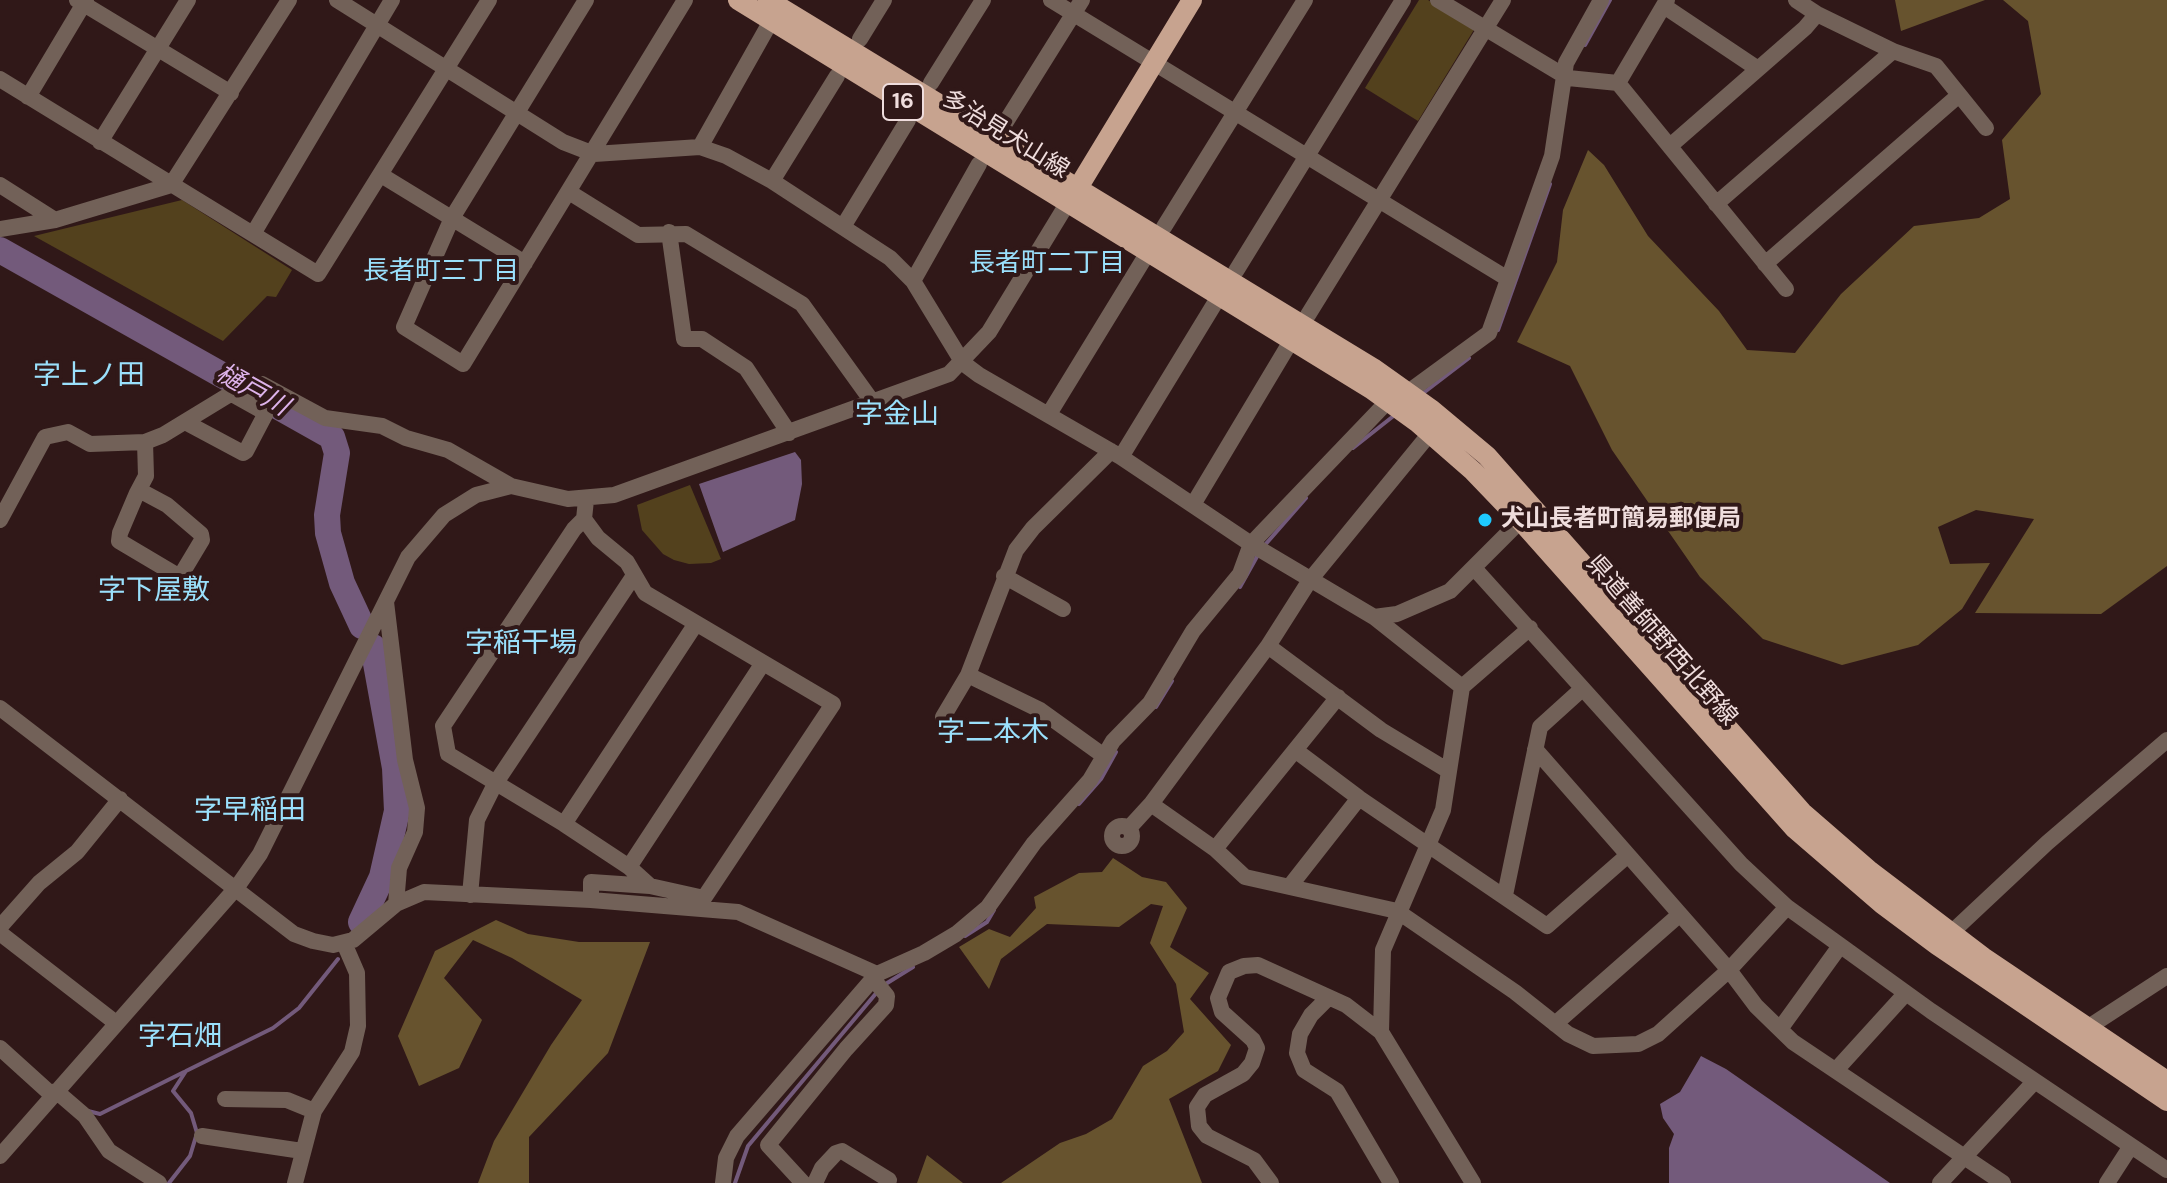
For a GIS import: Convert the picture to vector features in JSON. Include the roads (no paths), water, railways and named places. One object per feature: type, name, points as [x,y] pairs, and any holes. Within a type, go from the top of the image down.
[{"type":"main road","name":"多治見犬山線","points":[[738,0],[776,7],[1072,196],[1192,0]]},
{"type":"main road","name":"県道善師野西北野線","points":[[1072,196],[1147,254],[1291,341],[1405,402],[1487,456],[1527,514],[1795,829],[1882,904],[2081,1033],[2167,1081]]},
{"type":"main road","name":"県道善師野西北野線","points":[[1072,196],[1373,368],[1405,402]]},
{"type":"main road","name":"県道善師野西北野線","points":[[1527,514],[1802,812],[1870,871],[2167,1101]]},
{"type":"street","points":[[100,142],[188,0]]},
{"type":"street","points":[[0,229],[55,220],[171,185],[289,0]]},
{"type":"street","points":[[337,0],[563,142],[594,154],[700,147],[772,181],[844,225],[913,281],[963,363],[1116,454],[1194,503],[1251,544],[1374,617],[1462,687]]},
{"type":"street","points":[[253,234],[392,0]]},
{"type":"street","points":[[0,79],[318,274],[489,0]]},
{"type":"street","points":[[586,0],[452,218],[404,327],[463,364],[594,154],[685,0]]},
{"type":"street","points":[[860,39],[884,0]]},
{"type":"street","points":[[931,83],[983,0]]},
{"type":"street","points":[[1051,0],[1078,7],[1154,64],[1508,279]]},
{"type":"street","points":[[1164,227],[1305,0]]},
{"type":"street","points":[[1236,271],[1403,0]]},
{"type":"street","points":[[1438,0],[1570,78],[1618,83],[1786,289]]},
{"type":"street","points":[[1308,315],[1381,202],[1503,0]]},
{"type":"street","points":[[723,1183],[726,1158],[737,1136],[876,977],[956,934],[988,907],[1034,843],[1090,780],[1113,741],[1150,703],[1193,631],[1240,574],[1251,544],[1405,402],[1489,333],[1552,156],[1570,78],[1566,63],[1601,0]]},
{"type":"street","points":[[28,97],[82,1],[231,93]]},
{"type":"street","points":[[1618,83],[1665,3],[1758,69]]},
{"type":"street","points":[[1670,146],[1758,69],[1806,5],[1893,51],[1936,66],[1986,128]]},
{"type":"street","points":[[700,147],[776,7]]},
{"type":"street","points":[[1002,128],[1078,7]]},
{"type":"street","points":[[1716,204],[1893,51]]},
{"type":"street","points":[[772,181],[837,76]]},
{"type":"street","points":[[1765,264],[1959,95]]},
{"type":"street","points":[[844,225],[908,120]]},
{"type":"street","points":[[913,281],[979,164]]},
{"type":"street","points":[[381,175],[525,263]]},
{"type":"street","points":[[0,185],[55,220]]},
{"type":"street","points":[[569,192],[638,235],[686,234],[802,304],[874,404]]},
{"type":"street","points":[[0,520],[45,437],[68,432],[90,444],[145,442],[235,393],[262,384],[325,418],[382,426],[406,438],[448,450],[511,486],[586,500],[661,481],[928,384],[963,363],[989,332],[1072,196]]},
{"type":"street","points":[[669,232],[684,339],[702,339],[746,368],[789,433]]},
{"type":"street","points":[[1049,414],[1147,254]]},
{"type":"street","points":[[943,717],[968,675],[1016,550],[1033,528],[1116,454],[1215,303]]},
{"type":"street","points":[[1194,503],[1291,341]]},
{"type":"street","points":[[185,422],[243,453],[266,413],[235,393]]},
{"type":"street","points":[[1129,828],[1151,804],[1268,646],[1310,580],[1427,437]]},
{"type":"street","points":[[139,490],[167,505],[201,534],[202,540],[181,575],[119,541],[139,490],[146,476],[145,442]]},
{"type":"street","points":[[0,1156],[237,887],[279,821],[408,557],[444,515],[476,495],[511,486]]},
{"type":"street","points":[[586,500],[584,519],[574,529],[443,726],[448,754],[564,824],[629,867],[650,886]]},
{"type":"street","points":[[1374,617],[1397,614],[1450,591],[1527,514]]},
{"type":"street","points":[[584,519],[598,538],[627,562],[645,593],[833,704],[704,898],[650,886],[591,882],[591,900]]},
{"type":"street","points":[[1475,569],[1741,864],[1787,907],[1906,993],[2167,1170]]},
{"type":"street","points":[[1004,576],[1063,609]]},
{"type":"street","points":[[470,895],[477,820],[495,784],[633,577]]},
{"type":"street","points":[[386,602],[405,760],[417,808],[415,832],[399,868],[396,904]]},
{"type":"street","points":[[564,824],[695,625]]},
{"type":"street","points":[[1381,1032],[1383,950],[1397,911],[1429,847],[1443,810],[1462,687],[1530,628]]},
{"type":"street","points":[[1268,646],[1381,730],[1447,770]]},
{"type":"street","points":[[629,867],[763,663]]},
{"type":"street","points":[[968,675],[1040,710],[1104,756]]},
{"type":"street","points":[[1505,895],[1540,727],[1582,689]]},
{"type":"street","points":[[1215,849],[1338,697]]},
{"type":"street","points":[[0,708],[237,887],[294,934],[333,945],[344,943],[396,904],[424,892],[591,900],[738,912],[876,977],[887,996],[886,1005],[768,1145],[803,1183]]},
{"type":"street","points":[[1951,933],[2047,843],[2167,740]]},
{"type":"street","points":[[1535,749],[1729,970],[1756,1006],[1780,1029],[2003,1183]]},
{"type":"street","points":[[1295,750],[1429,847],[1547,926],[1628,855]]},
{"type":"street","points":[[1290,886],[1359,798]]},
{"type":"street","points":[[0,927],[39,883],[77,852],[120,799]]},
{"type":"street","points":[[1151,804],[1215,849],[1245,877],[1397,911],[1555,1024],[1593,1046],[1638,1044],[1672,1023],[1729,970],[1787,907]]},
{"type":"street","points":[[1555,1024],[1679,915]]},
{"type":"street","points":[[0,933],[116,1023]]},
{"type":"street","points":[[295,1183],[314,1111],[352,1052],[358,1026],[357,973],[344,943]]},
{"type":"street","points":[[1780,1029],[1840,946]]},
{"type":"street","points":[[1271,1183],[1254,1160],[1207,1136],[1199,1126],[1197,1107],[1205,1095],[1243,1074],[1252,1063],[1257,1048],[1242,1029],[1222,1012],[1218,998],[1229,972],[1258,965],[1346,1005],[1381,1032],[1473,1183]]},
{"type":"street","points":[[2081,1033],[2167,976]]},
{"type":"street","points":[[1836,1070],[1906,993]]},
{"type":"street","points":[[1328,998],[1311,1015],[1300,1034],[1297,1053],[1304,1070],[1337,1091],[1391,1183]]},
{"type":"street","points":[[0,1048],[85,1116],[109,1151],[159,1183]]},
{"type":"street","points":[[1940,1183],[2035,1081]]},
{"type":"street","points":[[225,1099],[287,1100],[314,1111]]},
{"type":"street","points":[[202,1136],[302,1151]]},
{"type":"street","points":[[2107,1183],[2131,1146]]},
{"type":"street","points":[[815,1183],[822,1168],[842,1151],[889,1180]]},
{"type":"waterway","points":[[1585,45],[1610,0]]},
{"type":"waterway","points":[[1498,330],[1550,184]]},
{"type":"waterway","name":"樋戸川","points":[[0,250],[332,437],[337,453],[327,515],[328,533],[342,583],[362,626]]},
{"type":"waterway","points":[[1422,394],[1469,358]]},
{"type":"waterway","points":[[1353,448],[1396,414]]},
{"type":"waterway","points":[[1264,546],[1306,498]]},
{"type":"waterway","points":[[1240,587],[1259,553]]},
{"type":"waterway","name":"樋戸川","points":[[361,922],[382,877],[397,811],[395,768],[373,647]]},
{"type":"waterway","points":[[1156,707],[1172,681]]},
{"type":"waterway","points":[[1079,804],[1101,779],[1116,752]]},
{"type":"waterway","points":[[965,936],[987,922],[994,910]]},
{"type":"waterway","name":"樋戸川","points":[[169,1183],[190,1156],[197,1133],[191,1113],[173,1091],[186,1071],[273,1028],[299,1008],[338,959]]},
{"type":"waterway","points":[[884,985],[913,967]]},
{"type":"waterway","points":[[735,1183],[748,1146],[878,991]]},
{"type":"waterway","points":[[88,1111],[100,1114],[184,1072]]},
{"type":"place","name":"犬山長者町簡易郵便局","points":[[1485,520]]},
{"type":"district","name":"長者町二丁目","points":[[1047,264]]},
{"type":"district","name":"長者町三丁目","points":[[441,272]]},
{"type":"district","name":"字上ノ田","points":[[89,377]]},
{"type":"district","name":"字金山","points":[[897,416]]},
{"type":"district","name":"字下屋敷","points":[[154,592]]},
{"type":"district","name":"字稲干場","points":[[521,645]]},
{"type":"district","name":"字二本木","points":[[993,734]]},
{"type":"district","name":"字早稲田","points":[[250,812]]},
{"type":"district","name":"字石畑","points":[[180,1038]]}]
